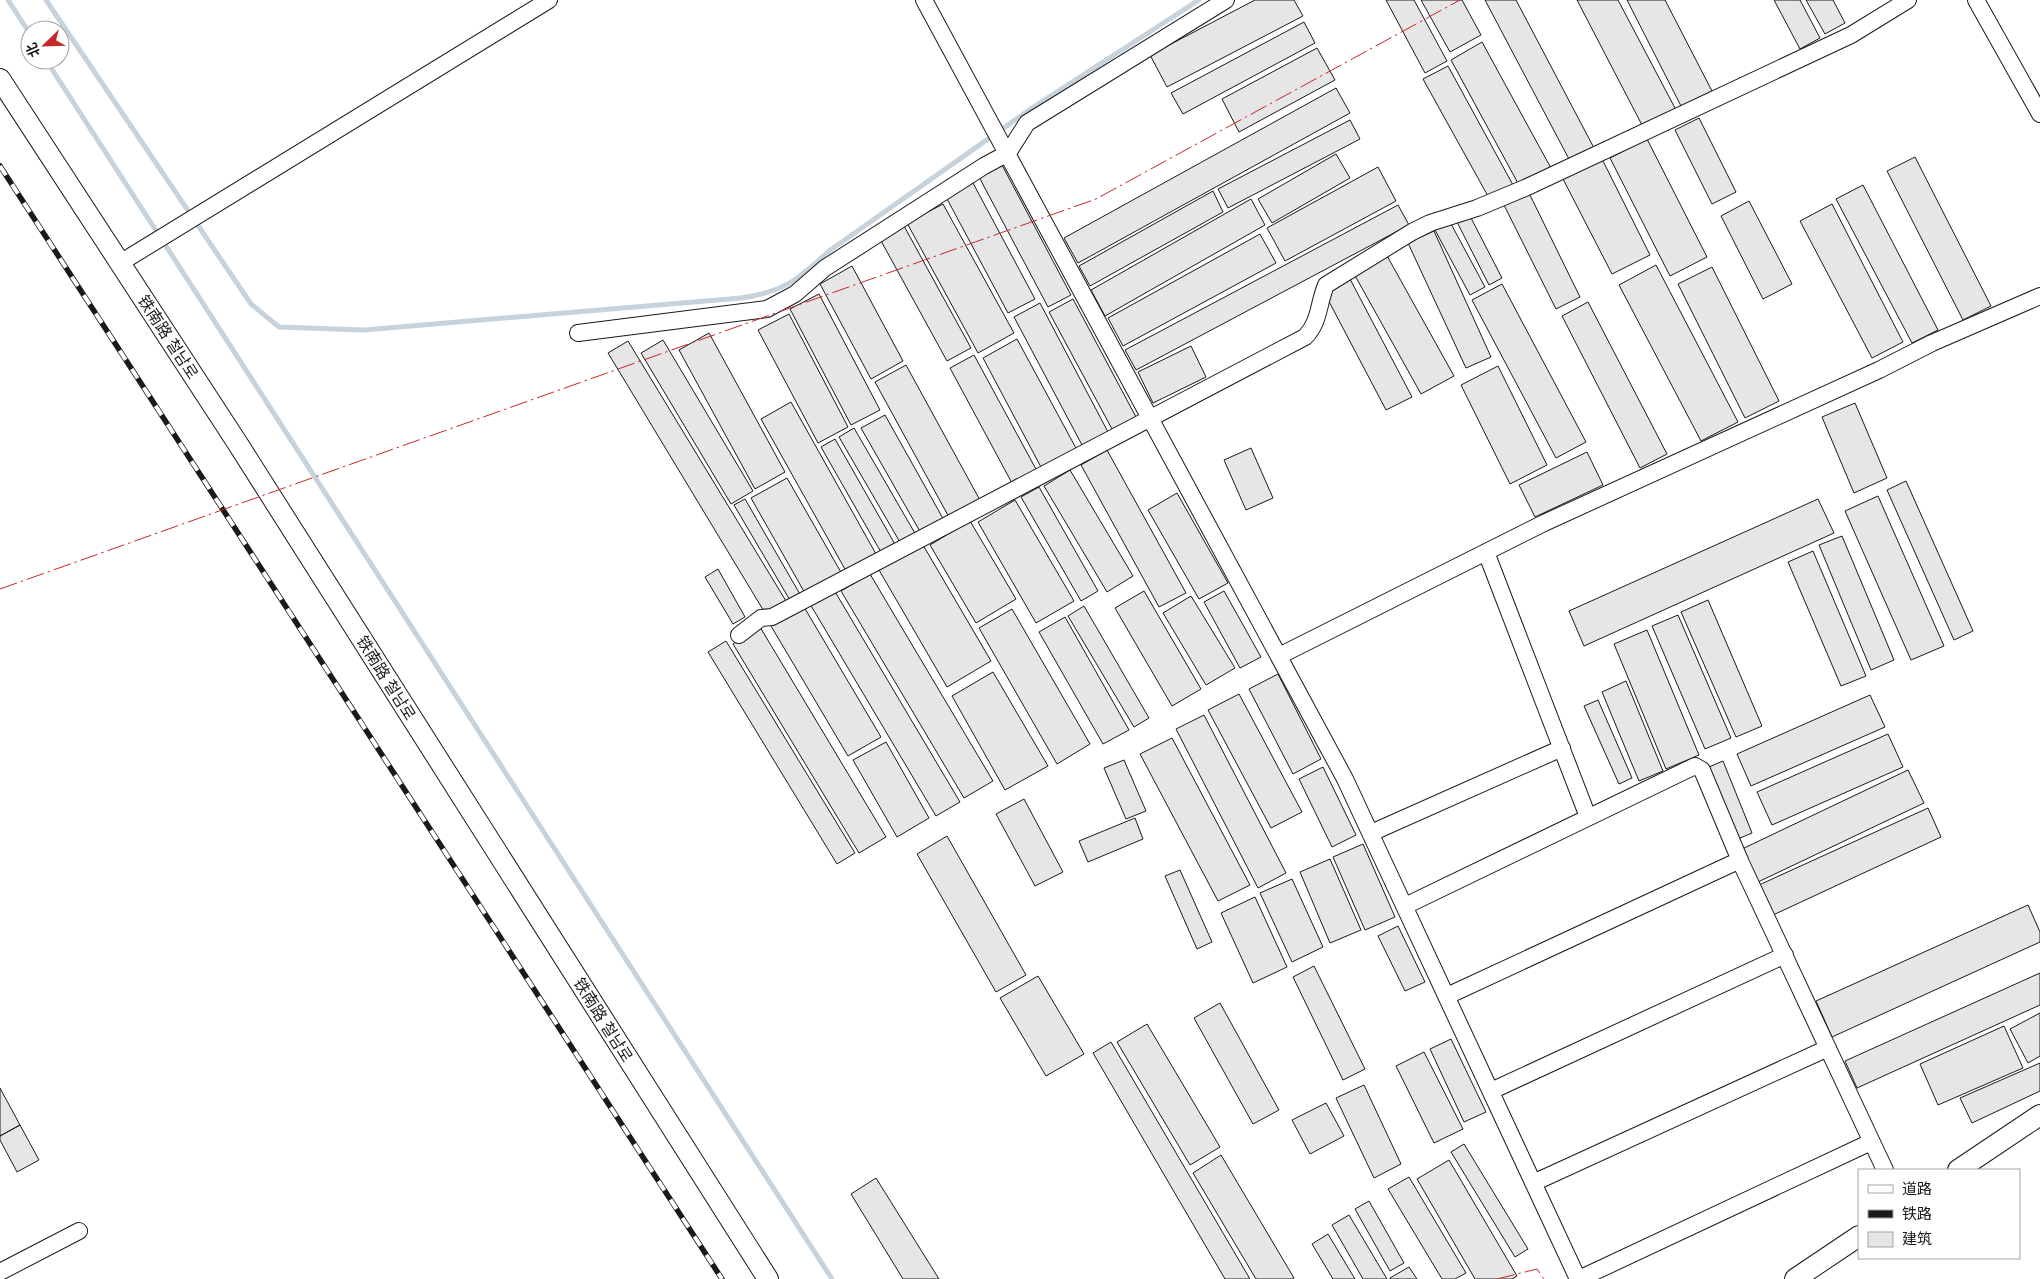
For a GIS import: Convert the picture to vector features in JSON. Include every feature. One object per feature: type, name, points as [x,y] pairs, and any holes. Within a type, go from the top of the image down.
[{"type":"street","points":[[120,263],[549,0]]},
{"type":"street","points":[[924,0],[1151,417],[1371,833],[1579,1279],[1872,1142]]},
{"type":"street","points":[[578,333],[767,309],[795,294],[825,268],[984,166],[1027,123],[1226,0]]},
{"type":"street","points":[[739,635],[761,618],[772,618],[1305,337],[1315,325],[1326,285],[1412,232],[1430,223],[1477,208],[1534,184],[1851,35],[1908,0]]},
{"type":"street","points":[[1976,0],[2040,114]]},
{"type":"street","name":"铁南路 철남로","points":[[0,79],[238,444],[768,1279]]},
{"type":"street","points":[[1279,656],[1544,523],[1879,370],[1932,343],[2040,296]]},
{"type":"street","points":[[1486,552],[1588,817]]},
{"type":"street","points":[[1371,833],[1562,748]]},
{"type":"street","points":[[1405,906],[1695,766],[1702,770],[1740,860],[1885,1169]]},
{"type":"street","points":[[1446,996],[1740,860]]},
{"type":"street","points":[[1491,1091],[1784,954]]},
{"type":"street","points":[[1533,1183],[1828,1048]]},
{"type":"street","points":[[1959,1169],[2040,1115]]},
{"type":"street","points":[[0,1272],[79,1231]]},
{"type":"street","points":[[1794,1279],[1858,1237]]},
{"type":"building","points":[[1255,0],[1294,0],[1303,16],[1167,87],[1150,55]]},
{"type":"building","points":[[1386,0],[1414,0],[1447,61],[1425,73]]},
{"type":"building","points":[[1421,0],[1462,0],[1481,35],[1450,52]]},
{"type":"building","points":[[1485,0],[1516,0],[1594,148],[1570,161]]},
{"type":"building","points":[[1577,0],[1618,0],[1676,110],[1643,127]]},
{"type":"building","points":[[1627,0],[1665,0],[1712,91],[1681,106]]},
{"type":"building","points":[[1774,0],[1800,0],[1820,38],[1800,49]]},
{"type":"building","points":[[1806,0],[1833,0],[1845,23],[1825,34]]},
{"type":"building","points":[[1304,22],[1315,43],[1183,114],[1171,93]]},
{"type":"building","points":[[1482,42],[1552,170],[1520,187],[1451,60]]},
{"type":"building","points":[[1317,48],[1335,80],[1239,132],[1222,99]]},
{"type":"building","points":[[1448,66],[1513,185],[1489,198],[1423,79]]},
{"type":"building","points":[[1336,88],[1350,113],[1078,263],[1064,238]]},
{"type":"building","points":[[1699,118],[1736,192],[1712,204],[1675,130]]},
{"type":"building","points":[[1350,120],[1360,139],[1228,208],[1218,189]]},
{"type":"building","points":[[1647,139],[1707,257],[1670,276],[1610,158]]},
{"type":"building","points":[[1336,154],[1350,178],[1272,223],[1258,199]]},
{"type":"building","points":[[1915,157],[1991,306],[1963,320],[1887,171]]},
{"type":"building","points":[[1602,159],[1650,255],[1612,274],[1563,179]]},
{"type":"building","points":[[1002,165],[1071,295],[1048,307],[979,177]]},
{"type":"building","points":[[1378,167],[1396,201],[1285,261],[1267,228]]},
{"type":"building","points":[[973,183],[1035,299],[1008,313],[946,197]]},
{"type":"building","points":[[1863,185],[1938,330],[1912,343],[1836,199]]},
{"type":"building","points":[[1213,191],[1223,212],[1090,286],[1079,266]]},
{"type":"building","points":[[1528,191],[1580,297],[1556,309],[1503,203]]},
{"type":"building","points":[[1251,199],[1265,225],[1105,316],[1091,290]]},
{"type":"building","points":[[1749,201],[1792,284],[1763,299],[1721,216]]},
{"type":"building","points":[[943,204],[1014,333],[978,353],[907,223]]},
{"type":"building","points":[[1832,204],[1903,342],[1872,358],[1800,221]]},
{"type":"building","points":[[1398,205],[1409,225],[1136,370],[1125,350]]},
{"type":"building","points":[[1470,216],[1502,278],[1489,285],[1457,222]]},
{"type":"building","points":[[1450,222],[1485,287],[1470,295],[1435,230]]},
{"type":"building","points":[[904,226],[971,348],[947,361],[880,239]]},
{"type":"building","points":[[1434,231],[1491,357],[1466,368],[1408,243]]},
{"type":"building","points":[[1260,234],[1276,263],[1123,346],[1108,318]]},
{"type":"building","points":[[1386,254],[1454,376],[1421,394],[1353,272]]},
{"type":"building","points":[[1656,265],[1738,422],[1701,441],[1619,285]]},
{"type":"building","points":[[852,266],[903,361],[871,379],[820,284]]},
{"type":"building","points":[[1712,267],[1779,401],[1745,418],[1678,284]]},
{"type":"building","points":[[1350,279],[1412,397],[1386,410],[1324,292]]},
{"type":"building","points":[[1502,284],[1586,442],[1556,458],[1472,300]]},
{"type":"building","points":[[819,294],[880,410],[851,425],[790,309]]},
{"type":"building","points":[[1073,299],[1136,417],[1112,429],[1049,312]]},
{"type":"building","points":[[1588,302],[1667,454],[1640,468],[1562,316]]},
{"type":"building","points":[[1040,303],[1108,432],[1082,445],[1014,317]]},
{"type":"building","points":[[789,314],[848,427],[818,443],[758,330]]},
{"type":"building","points":[[709,333],[785,472],[755,489],[679,350]]},
{"type":"building","points":[[1017,339],[1077,450],[1042,469],[983,358]]},
{"type":"building","points":[[663,340],[753,491],[731,504],[641,353]]},
{"type":"building","points":[[628,341],[786,601],[765,613],[608,353]]},
{"type":"building","points":[[1191,346],[1206,377],[1153,403],[1138,372]]},
{"type":"building","points":[[974,355],[1037,471],[1013,485],[950,368]]},
{"type":"building","points":[[906,365],[981,502],[950,519],[875,382]]},
{"type":"building","points":[[1498,366],[1547,465],[1510,484],[1461,385]]},
{"type":"building","points":[[791,402],[876,554],[846,571],[761,419]]},
{"type":"building","points":[[1855,403],[1887,478],[1854,493],[1822,417]]},
{"type":"building","points":[[885,415],[945,522],[922,535],[861,428]]},
{"type":"building","points":[[854,428],[916,535],[901,544],[839,437]]},
{"type":"building","points":[[835,439],[896,546],[882,554],[821,447]]},
{"type":"building","points":[[1251,448],[1273,498],[1246,510],[1224,460]]},
{"type":"building","points":[[1107,450],[1186,593],[1159,607],[1081,465]]},
{"type":"building","points":[[1587,452],[1603,485],[1535,517],[1519,485]]},
{"type":"building","points":[[1070,470],[1133,576],[1107,592],[1044,486]]},
{"type":"building","points":[[787,478],[842,574],[806,595],[751,498]]},
{"type":"building","points":[[1906,481],[1973,631],[1954,640],[1887,490]]},
{"type":"building","points":[[1039,487],[1098,591],[1081,601],[1021,497]]},
{"type":"building","points":[[1177,493],[1228,583],[1199,599],[1148,510]]},
{"type":"building","points":[[1878,496],[1944,646],[1911,660],[1845,511]]},
{"type":"building","points":[[745,499],[801,596],[791,602],[734,505]]},
{"type":"building","points":[[1818,499],[1834,533],[1584,646],[1569,611]]},
{"type":"building","points":[[1015,500],[1074,601],[1036,623],[978,522]]},
{"type":"building","points":[[970,521],[1016,599],[976,623],[930,545]]},
{"type":"building","points":[[1842,536],[1894,660],[1871,670],[1819,545]]},
{"type":"building","points":[[923,545],[991,661],[947,687],[879,570]]},
{"type":"building","points":[[1813,551],[1866,676],[1841,686],[1788,562]]},
{"type":"building","points":[[718,569],[745,617],[733,624],[705,577]]},
{"type":"building","points":[[870,574],[993,781],[964,798],[841,591]]},
{"type":"building","points":[[834,590],[960,802],[936,816],[810,604]]},
{"type":"building","points":[[1144,591],[1201,689],[1172,706],[1115,608]]},
{"type":"building","points":[[1224,591],[1261,657],[1240,668],[1204,602]]},
{"type":"building","points":[[1191,596],[1235,668],[1206,685],[1163,613]]},
{"type":"building","points":[[1708,600],[1762,726],[1736,737],[1681,612]]},
{"type":"building","points":[[1084,606],[1149,718],[1134,727],[1068,616]]},
{"type":"building","points":[[804,607],[881,737],[848,756],[771,626]]},
{"type":"building","points":[[1012,609],[1090,744],[1057,764],[979,628]]},
{"type":"building","points":[[1678,615],[1731,738],[1705,749],[1652,626]]},
{"type":"building","points":[[1065,617],[1129,730],[1103,744],[1039,632]]},
{"type":"building","points":[[760,627],[886,837],[859,853],[733,644]]},
{"type":"building","points":[[1647,630],[1699,755],[1666,769],[1614,644]]},
{"type":"building","points":[[726,641],[855,853],[837,864],[708,652]]},
{"type":"building","points":[[993,672],[1048,766],[1005,790],[952,696]]},
{"type":"building","points":[[1278,674],[1321,759],[1293,774],[1249,689]]},
{"type":"building","points":[[1626,681],[1663,771],[1639,781],[1602,692]]},
{"type":"building","points":[[1239,694],[1302,812],[1271,828],[1208,710]]},
{"type":"building","points":[[1870,695],[1885,727],[1751,786],[1737,754]]},
{"type":"building","points":[[1598,700],[1632,778],[1619,784],[1584,706]]},
{"type":"building","points":[[1204,715],[1286,873],[1258,888],[1176,729]]},
{"type":"building","points":[[1888,734],[1903,767],[1772,825],[1757,792]]},
{"type":"building","points":[[1172,738],[1250,885],[1218,901],[1140,754]]},
{"type":"building","points":[[886,742],[929,818],[897,837],[853,760]]},
{"type":"building","points":[[1124,760],[1146,811],[1126,819],[1104,768]]},
{"type":"building","points":[[1723,761],[1752,833],[1738,839],[1709,767]]},
{"type":"building","points":[[1323,767],[1356,835],[1332,847],[1299,779]]},
{"type":"building","points":[[1908,770],[1924,803],[1758,882],[1742,849]]},
{"type":"building","points":[[1024,799],[1063,872],[1035,886],[996,814]]},
{"type":"building","points":[[1928,808],[1941,837],[1773,915],[1759,885]]},
{"type":"building","points":[[1135,818],[1143,839],[1088,862],[1079,841]]},
{"type":"building","points":[[947,836],[1026,975],[996,992],[917,854]]},
{"type":"building","points":[[1363,844],[1395,917],[1365,930],[1333,857]]},
{"type":"building","points":[[1330,859],[1361,930],[1330,943],[1300,872]]},
{"type":"building","points":[[1180,870],[1212,942],[1197,949],[1165,876]]},
{"type":"building","points":[[1292,879],[1323,947],[1292,962],[1260,893]]},
{"type":"building","points":[[1255,897],[1287,967],[1253,983],[1221,913]]},
{"type":"building","points":[[2028,905],[2040,932],[2040,942],[1832,1037],[1816,1001]]},
{"type":"building","points":[[1398,926],[1425,982],[1405,991],[1378,936]]},
{"type":"building","points":[[1314,966],[1365,1069],[1343,1080],[1293,977]]},
{"type":"building","points":[[2040,973],[2040,1005],[1857,1088],[1845,1061]]},
{"type":"building","points":[[1038,976],[1084,1054],[1046,1076],[1000,998]]},
{"type":"building","points":[[1220,1003],[1279,1110],[1253,1124],[1194,1018]]},
{"type":"building","points":[[2040,1013],[2040,1056],[2028,1063],[2010,1029]]},
{"type":"building","points":[[1147,1024],[1220,1147],[1190,1165],[1117,1042]]},
{"type":"building","points":[[2004,1026],[2023,1068],[1938,1105],[1920,1064]]},
{"type":"building","points":[[1451,1039],[1486,1112],[1464,1122],[1430,1049]]},
{"type":"building","points":[[1111,1042],[1250,1279],[1225,1279],[1093,1053]]},
{"type":"building","points":[[1424,1052],[1463,1129],[1434,1143],[1396,1066]]},
{"type":"building","points":[[2040,1063],[2040,1091],[1972,1123],[1960,1098]]},
{"type":"building","points":[[1364,1085],[1401,1164],[1374,1178],[1336,1098]]},
{"type":"building","points":[[0,1088],[20,1125],[0,1136]]},
{"type":"building","points":[[1326,1103],[1344,1136],[1310,1154],[1292,1120]]},
{"type":"building","points":[[20,1125],[39,1160],[17,1172],[0,1140],[0,1136]]},
{"type":"building","points":[[1464,1144],[1528,1249],[1515,1257],[1451,1152]]},
{"type":"building","points":[[1221,1155],[1294,1278],[1256,1279],[1193,1173]]},
{"type":"building","points":[[1449,1160],[1517,1276],[1512,1279],[1475,1279],[1417,1179]]},
{"type":"building","points":[[1409,1177],[1466,1273],[1455,1279],[1442,1279],[1388,1189]]},
{"type":"building","points":[[876,1178],[939,1279],[903,1279],[851,1194]]},
{"type":"building","points":[[1369,1201],[1404,1263],[1390,1271],[1355,1209]]},
{"type":"building","points":[[1349,1215],[1387,1279],[1363,1279],[1332,1225]]},
{"type":"building","points":[[1328,1234],[1355,1279],[1333,1279],[1312,1244]]},
{"type":"building","points":[[1409,1267],[1417,1279],[1390,1279],[1390,1278]]},
{"type":"waterway","points":[[8,0],[21,20]]},
{"type":"waterway","points":[[46,0],[251,304],[279,327],[364,330],[741,298],[779,288],[799,277],[829,251],[1032,108],[1199,0]]},
{"type":"waterway","points":[[52,70],[832,1279]]},
{"type":"railway","points":[[0,166],[722,1279]]},
{"type":"power","points":[[0,589],[1096,199],[1460,0]]},
{"type":"power","points":[[1497,1279],[1537,1269],[1544,1279]]}]
